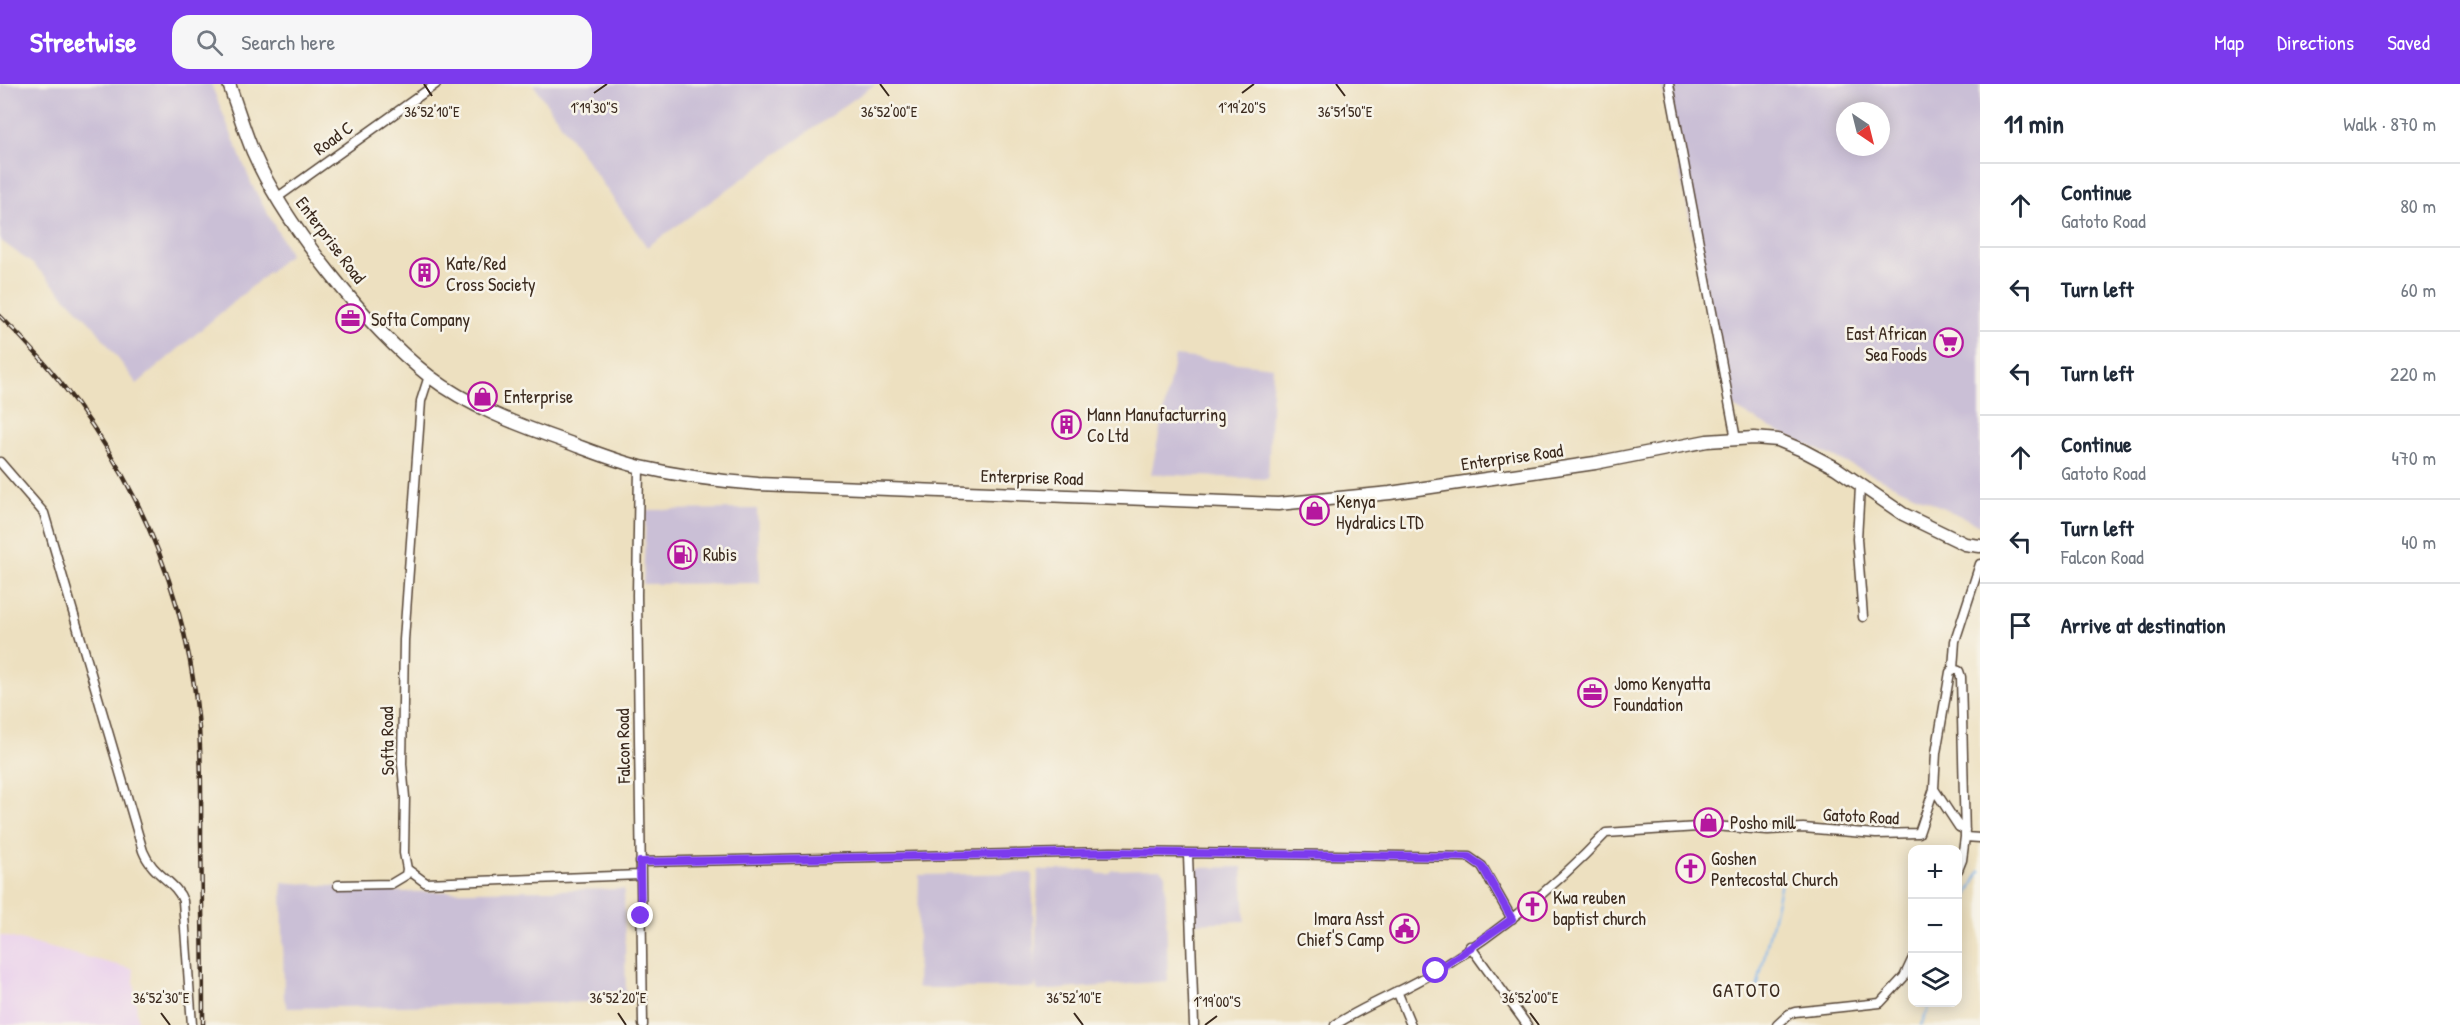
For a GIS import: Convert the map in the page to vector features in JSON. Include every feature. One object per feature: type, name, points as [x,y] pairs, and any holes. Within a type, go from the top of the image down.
[{"type":"main road","name":"Enterprise Road","points":[[229,84],[254,153],[278,197],[313,250],[361,308],[429,376],[458,394],[517,424],[639,466],[708,480],[758,484],[1278,504],[1390,493],[1595,463],[1707,441],[1778,440],[1836,468],[1860,487],[1940,533],[1965,544],[1980,546]]},
{"type":"street","name":"Road C","points":[[278,197],[436,84]]},
{"type":"street","points":[[1669,84],[1736,439]]},
{"type":"street","name":"Softa Road","points":[[407,869],[404,853],[405,797],[402,764],[404,640],[421,401],[429,376]]},
{"type":"street","points":[[0,462],[44,513],[143,851],[153,870],[177,890],[183,901],[192,1025]]},
{"type":"street","name":"Falcon Road","points":[[639,466],[637,595],[643,1025]]},
{"type":"street","points":[[1860,487],[1857,540],[1863,617]]},
{"type":"street","name":"Gatoto Road","points":[[1335,1025],[1436,971],[1512,919],[1551,889],[1606,833],[1713,826],[1916,835],[1923,826],[1934,789],[1936,753],[1950,672],[1953,669],[1955,641],[1980,564]]},
{"type":"street","points":[[1953,669],[1959,671],[1961,677],[1965,833],[1962,860]]},
{"type":"street","points":[[1934,789],[1959,827],[1965,833],[1980,838]]},
{"type":"street","points":[[640,862],[1111,852],[1188,855],[1469,857],[1482,866],[1512,919]]},
{"type":"street","points":[[1188,855],[1194,1025]]},
{"type":"street","points":[[338,885],[391,884],[406,875],[407,869],[426,883],[640,875]]},
{"type":"street","points":[[1470,946],[1527,1025]]},
{"type":"street","points":[[1777,1025],[1795,1012],[1880,1003],[1904,977],[1908,968]]},
{"type":"street","points":[[1397,991],[1411,1025]]},
{"type":"shaded area","points":[[0,84],[211,84],[252,185],[290,254],[137,384],[93,325],[34,265],[0,240]]},
{"type":"shaded area","points":[[533,84],[875,84],[647,247]]},
{"type":"shaded area","points":[[1662,84],[1980,84],[1980,525],[1767,426],[1728,404]]},
{"type":"shaded area","points":[[1175,356],[1273,367],[1268,479],[1151,474]]},
{"type":"shaded area","points":[[757,509],[760,583],[643,584],[646,510]]},
{"type":"shaded area","points":[[1242,867],[1245,921],[1190,923],[1190,876],[1198,868]]},
{"type":"shaded area","points":[[1160,869],[1165,874],[1168,981],[1038,991],[1035,982],[1035,988],[917,988],[919,875],[1032,873],[1035,974],[1038,870],[1094,870],[1099,874],[1109,874],[1113,870]]},
{"type":"shaded area","points":[[282,882],[404,892],[624,889],[626,999],[599,1002],[287,1008],[284,998]]},
{"type":"shaded area","points":[[0,935],[133,969],[138,1025],[0,1025]]},
{"type":"waterway","points":[[1962,907],[1980,871]]},
{"type":"waterway","points":[[1757,989],[1783,873]]},
{"type":"waterway","points":[[1921,1025],[1930,1007]]},
{"type":"railway","points":[[0,316],[40,358],[76,402],[107,449],[135,499],[158,551],[176,604],[190,660],[199,732],[203,1025]]},
{"type":"place","name":"Kate/Red Cross Society","points":[[425,273]]},
{"type":"place","name":"Softa Company","points":[[350,319]]},
{"type":"place","name":"East African Sea Foods","points":[[1948,343]]},
{"type":"place","name":"Enterprise","points":[[483,396]]},
{"type":"place","name":"Mann Manufacturring Co Ltd","points":[[1066,424]]},
{"type":"place","name":"Kenya Hydralics LTD","points":[[1315,511]]},
{"type":"place","name":"Rubis","points":[[682,554]]},
{"type":"place","name":"Jomo Kenyatta Foundation","points":[[1593,693]]},
{"type":"place","name":"Posho mill","points":[[1709,822]]},
{"type":"place","name":"Goshen Pentecostal Church","points":[[1690,868]]},
{"type":"place","name":"Kwa reuben baptist church","points":[[1532,907]]},
{"type":"place","name":"Imara Asst Chief'S Camp","points":[[1405,928]]},
{"type":"district","name":"GATOTO","points":[[1747,989]]},
{"type":"route","points":[[641,916],[640,862],[1111,852],[1188,855],[1469,857],[1477,860],[1482,866],[1512,919],[1436,971]]}]
